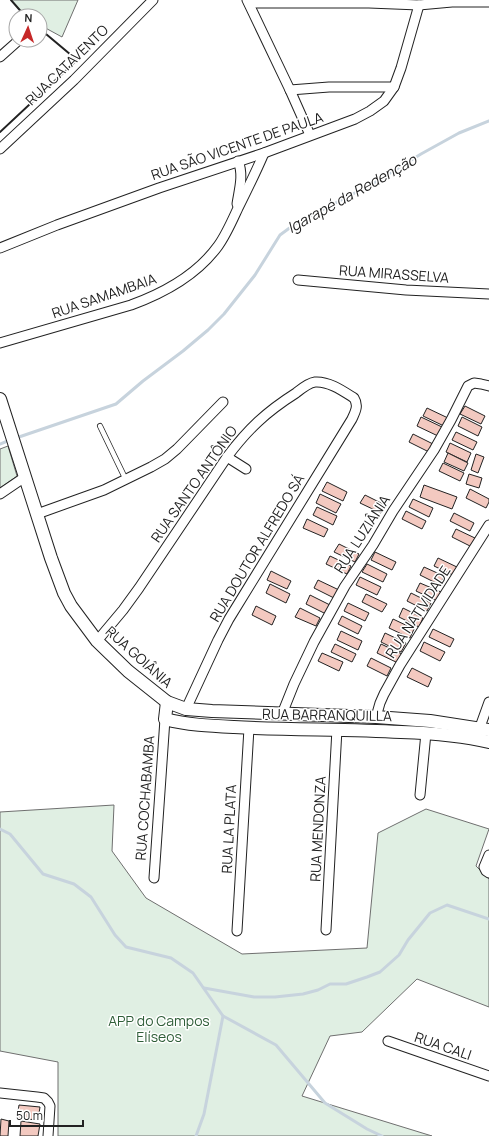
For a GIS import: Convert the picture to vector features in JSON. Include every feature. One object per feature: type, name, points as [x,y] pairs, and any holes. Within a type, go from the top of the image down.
[{"type":"street","name":"RUA CATAVENTO","points":[[0,149],[74,80],[153,0]]},
{"type":"street","points":[[310,135],[248,1],[369,2],[419,5],[452,1],[489,2]]},
{"type":"street","name":"RUA SÃO VICENTE DE PAULA","points":[[0,248],[57,225],[159,188],[264,153],[355,119],[370,111],[384,101],[394,87],[419,5]]},
{"type":"street","points":[[0,57],[10,48]]},
{"type":"street","points":[[290,90],[329,87],[394,87]]},
{"type":"street","name":"RUA SAMAMBAIA","points":[[0,343],[148,299],[165,290],[195,270],[211,254],[223,238],[264,153]]},
{"type":"street","points":[[236,213],[241,177],[238,161]]},
{"type":"street","name":"RUA MIRASSELVA","points":[[298,280],[406,290],[489,294]]},
{"type":"street","name":"RUA SANTO ANTÔNIO","points":[[97,641],[139,588],[227,457],[260,419],[275,406],[311,383],[317,382],[334,387],[354,398],[357,405]]},
{"type":"street","name":"RUA LUZIÂNIA","points":[[282,714],[294,684],[314,642],[345,586],[434,450],[468,386],[474,383],[485,385]]},
{"type":"street","name":"RUA GOIÂNIA","points":[[0,399],[51,558],[67,598],[97,641],[128,670],[167,702],[186,709],[376,717],[430,721],[486,729]]},
{"type":"street","points":[[37,514],[104,490],[165,459],[177,449],[223,402]]},
{"type":"street","name":"RUA DOUTOR ALFREDO SÁ","points":[[186,709],[229,619],[352,419],[357,405]]},
{"type":"street","points":[[227,457],[246,469]]},
{"type":"street","points":[[0,494],[25,477]]},
{"type":"street","name":"RUA NATIVIDADE","points":[[376,717],[384,694],[400,664],[489,525]]},
{"type":"street","points":[[165,719],[167,702]]},
{"type":"street","points":[[487,742],[486,729],[489,702]]},
{"type":"street","name":"RUA BARRANQUILLA","points":[[165,719],[185,724],[249,728],[337,729],[426,733],[487,742]]},
{"type":"street","name":"RUA COCHABAMBA","points":[[154,878],[165,719]]},
{"type":"street","name":"RUA LA PLATA","points":[[237,931],[249,728]]},
{"type":"street","name":"RUA MENDONZA","points":[[326,930],[337,729]]},
{"type":"street","points":[[420,795],[426,733]]},
{"type":"street","points":[[489,855],[484,867],[486,872],[489,873]]},
{"type":"street","name":"RUA CALI","points":[[388,1042],[489,1076]]},
{"type":"street","points":[[0,1094],[44,1098],[50,1106],[48,1136]]},
{"type":"lane","points":[[100,426],[126,480]]},
{"type":"green space","points":[[11,0],[78,0],[62,37],[48,29],[48,8],[18,8]]},
{"type":"green space","points":[[8,446],[17,476],[0,488],[0,449]]},
{"type":"green space","name":"APP do Campos Elíseos","points":[[114,805],[112,851],[146,898],[242,954],[367,948],[378,833],[426,809],[489,829],[476,866],[489,879],[489,1007],[417,979],[362,1032],[330,1036],[302,1096],[432,1136],[58,1136],[58,1062],[0,1051],[0,812]]},
{"type":"building","points":[[465,406],[485,416],[481,424],[460,414]]},
{"type":"building","points":[[427,408],[448,418],[444,426],[423,416]]},
{"type":"building","points":[[421,417],[442,427],[438,436],[417,426]]},
{"type":"building","points":[[462,417],[482,427],[478,436],[458,426]]},
{"type":"building","points":[[456,432],[477,442],[473,450],[452,440]]},
{"type":"building","points":[[413,434],[433,444],[429,452],[409,442]]},
{"type":"building","points":[[450,443],[471,453],[467,462],[446,452]]},
{"type":"building","points":[[448,453],[468,463],[464,471],[444,462]]},
{"type":"building","points":[[476,454],[484,457],[478,473],[471,470]]},
{"type":"building","points":[[443,463],[464,473],[460,481],[439,471]]},
{"type":"building","points":[[469,474],[482,478],[479,488],[466,484]]},
{"type":"building","points":[[327,482],[347,492],[343,501],[322,491]]},
{"type":"building","points":[[424,485],[457,497],[452,509],[420,497]]},
{"type":"building","points":[[470,489],[489,499],[486,508],[466,498]]},
{"type":"building","points":[[320,494],[341,504],[336,513],[316,503]]},
{"type":"building","points":[[365,495],[385,505],[381,513],[360,503]]},
{"type":"building","points":[[413,499],[433,508],[429,517],[409,507]]},
{"type":"building","points":[[317,507],[337,516],[333,525],[313,515]]},
{"type":"building","points":[[406,511],[426,521],[422,529],[402,519]]},
{"type":"building","points":[[454,513],[474,523],[470,531],[450,521]]},
{"type":"building","points":[[307,519],[328,529],[324,537],[303,528]]},
{"type":"building","points":[[456,529],[477,539],[472,547],[452,537]]},
{"type":"building","points":[[339,544],[359,554],[355,562],[334,552]]},
{"type":"building","points":[[375,552],[396,562],[392,570],[371,560]]},
{"type":"building","points":[[330,556],[351,566],[347,574],[326,564]]},
{"type":"building","points":[[438,558],[459,568],[455,576],[434,566]]},
{"type":"building","points":[[367,564],[387,574],[383,582],[362,572]]},
{"type":"building","points":[[424,567],[444,576],[440,585],[420,575]]},
{"type":"building","points":[[271,571],[291,581],[287,589],[267,580]]},
{"type":"building","points":[[360,577],[381,587],[377,595],[356,585]]},
{"type":"building","points":[[318,580],[339,590],[334,598],[314,588]]},
{"type":"building","points":[[420,583],[441,592],[437,601],[416,591]]},
{"type":"building","points":[[270,584],[290,594],[286,603],[266,593]]},
{"type":"building","points":[[411,593],[431,603],[427,611],[407,601]]},
{"type":"building","points":[[366,594],[387,604],[382,612],[362,602]]},
{"type":"building","points":[[310,595],[330,605],[326,614],[306,604]]},
{"type":"building","points":[[348,603],[369,613],[365,621],[344,611]]},
{"type":"building","points":[[256,606],[276,616],[272,625],[252,615]]},
{"type":"building","points":[[300,608],[320,618],[316,626],[295,617]]},
{"type":"building","points":[[403,608],[423,618],[419,627],[399,617]]},
{"type":"building","points":[[342,616],[362,626],[358,634],[338,624]]},
{"type":"building","points":[[393,619],[414,629],[410,638],[389,628]]},
{"type":"building","points":[[433,629],[454,639],[450,647],[429,637]]},
{"type":"building","points":[[341,631],[362,641],[358,650],[337,640]]},
{"type":"building","points":[[385,633],[406,643],[401,652],[381,642]]},
{"type":"building","points":[[424,642],[445,652],[440,661],[420,651]]},
{"type":"building","points":[[335,644],[356,654],[352,662],[331,652]]},
{"type":"building","points":[[381,644],[402,654],[398,663],[377,653]]},
{"type":"building","points":[[322,653],[343,662],[339,671],[318,661]]},
{"type":"building","points":[[371,658],[391,668],[387,676],[367,666]]},
{"type":"building","points":[[412,668],[432,678],[428,687],[407,677]]},
{"type":"building","points":[[19,1105],[40,1107],[38,1120],[17,1118]]},
{"type":"building","points":[[1,1119],[9,1121],[8,1136],[0,1136]]},
{"type":"building","points":[[21,1121],[40,1124],[38,1136],[20,1136]]},
{"type":"waterway","name":"Igarapé da Redenção","points":[[16,438],[116,404],[143,381],[183,351],[224,314],[255,275],[280,235],[295,224],[374,183],[459,133],[489,121]]},
{"type":"waterway","name":"Igarapé da Redenção","points":[[0,444],[10,440]]},
{"type":"waterway","points":[[0,829],[10,834],[43,874],[74,884],[91,897],[115,935],[126,947],[171,958],[193,973],[223,1016],[276,1045],[325,1103],[367,1129],[382,1136]]},
{"type":"waterway","points":[[204,988],[254,997],[275,997],[303,994],[318,990],[330,984],[346,984],[380,972],[399,955],[408,940],[430,913],[447,905],[489,919]]},
{"type":"waterway","points":[[196,1136],[204,1114],[223,1016]]},
{"type":"wall","points":[[11,0],[18,8]]},
{"type":"wall","points":[[0,132],[77,60],[48,36]]}]
